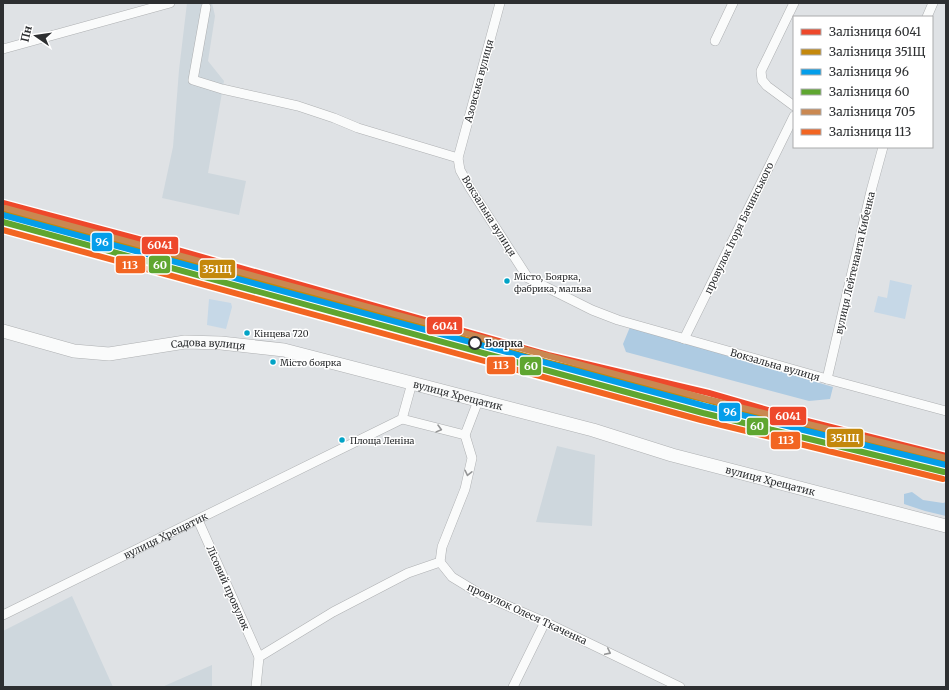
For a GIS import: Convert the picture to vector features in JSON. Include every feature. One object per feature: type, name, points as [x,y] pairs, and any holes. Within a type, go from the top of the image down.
[{"type":"street","points":[[3,50],[170,3]]},
{"type":"street","name":"Азовська вулиця","points":[[458,158],[500,3]]},
{"type":"street","points":[[715,41],[733,3]]},
{"type":"street","points":[[793,105],[767,86],[762,80],[761,71],[794,3]]},
{"type":"street","points":[[927,16],[933,3]]},
{"type":"street","points":[[206,7],[194,80],[222,89],[298,106],[358,128],[458,158]]},
{"type":"street","name":"провулок Ігоря Бачинського","points":[[684,339],[793,118]]},
{"type":"street","name":"вулиця Лейтенанта Кибенка","points":[[827,379],[871,191],[883,148]]},
{"type":"street","name":"Вокзальна вулиця","points":[[458,158],[460,170],[470,188],[528,278],[592,310],[618,320],[946,411]]},
{"type":"street","name":"Садова вулиця","points":[[3,331],[74,351],[109,354],[185,342],[221,343],[262,347],[284,350],[412,383]]},
{"type":"street","name":"вулиця Хрещатик","points":[[3,615],[402,419],[412,383],[593,430],[672,455],[720,468],[946,526]]},
{"type":"street","points":[[256,687],[259,657],[333,612],[408,573],[440,562],[442,547],[464,489],[472,458],[464,435],[478,400]]},
{"type":"street","points":[[402,419],[464,435]]},
{"type":"street","name":"Лісовий провулок","points":[[198,520],[259,657]]},
{"type":"street","name":"провулок Олеся Ткаченка","points":[[440,562],[452,577],[480,594],[545,622],[680,687]]},
{"type":"street","points":[[513,687],[545,622]]},
{"type":"shaded area","points":[[187,3],[212,3],[215,16],[208,61],[224,81],[208,173],[246,181],[239,215],[162,198],[173,147],[179,70]]},
{"type":"shaded area","points":[[890,280],[912,285],[905,319],[874,312],[878,296],[887,298]]},
{"type":"shaded area","points":[[209,299],[231,303],[232,307],[226,329],[207,325]]},
{"type":"shaded area","points":[[630,327],[833,387],[830,399],[809,401],[626,352],[623,344]]},
{"type":"shaded area","points":[[557,446],[595,455],[592,526],[536,522]]},
{"type":"shaded area","points":[[912,492],[923,500],[943,503],[946,502],[946,516],[904,504],[904,494]]},
{"type":"shaded area","points":[[72,596],[113,687],[3,687],[3,631]]},
{"type":"shaded area","points":[[212,665],[212,687],[162,687]]},
{"type":"rail line","name":"6041","points":[[3,203],[142,240],[548,355],[709,393],[799,419],[946,456]]},
{"type":"rail line","name":"705","points":[[5,208],[707,399],[946,458]]},
{"type":"rail line","name":"351Щ","points":[[3,210],[140,247],[546,362],[707,400],[797,426],[944,463]]},
{"type":"rail line","name":"96","points":[[3,215],[705,406],[946,465]]},
{"type":"rail line","name":"60","points":[[3,222],[703,413],[944,472]]},
{"type":"rail line","name":"113","points":[[3,230],[701,420],[943,479]]},
{"type":"place","name":"Місто, Боярка, фабрика, мальва","points":[[507,281]]},
{"type":"place","name":"Кінцева 720","points":[[247,333]]},
{"type":"place","name":"Боярка","points":[[475,343]]},
{"type":"place","name":"Місто боярка","points":[[273,362]]},
{"type":"place","name":"Площа Леніна","points":[[342,440]]}]
